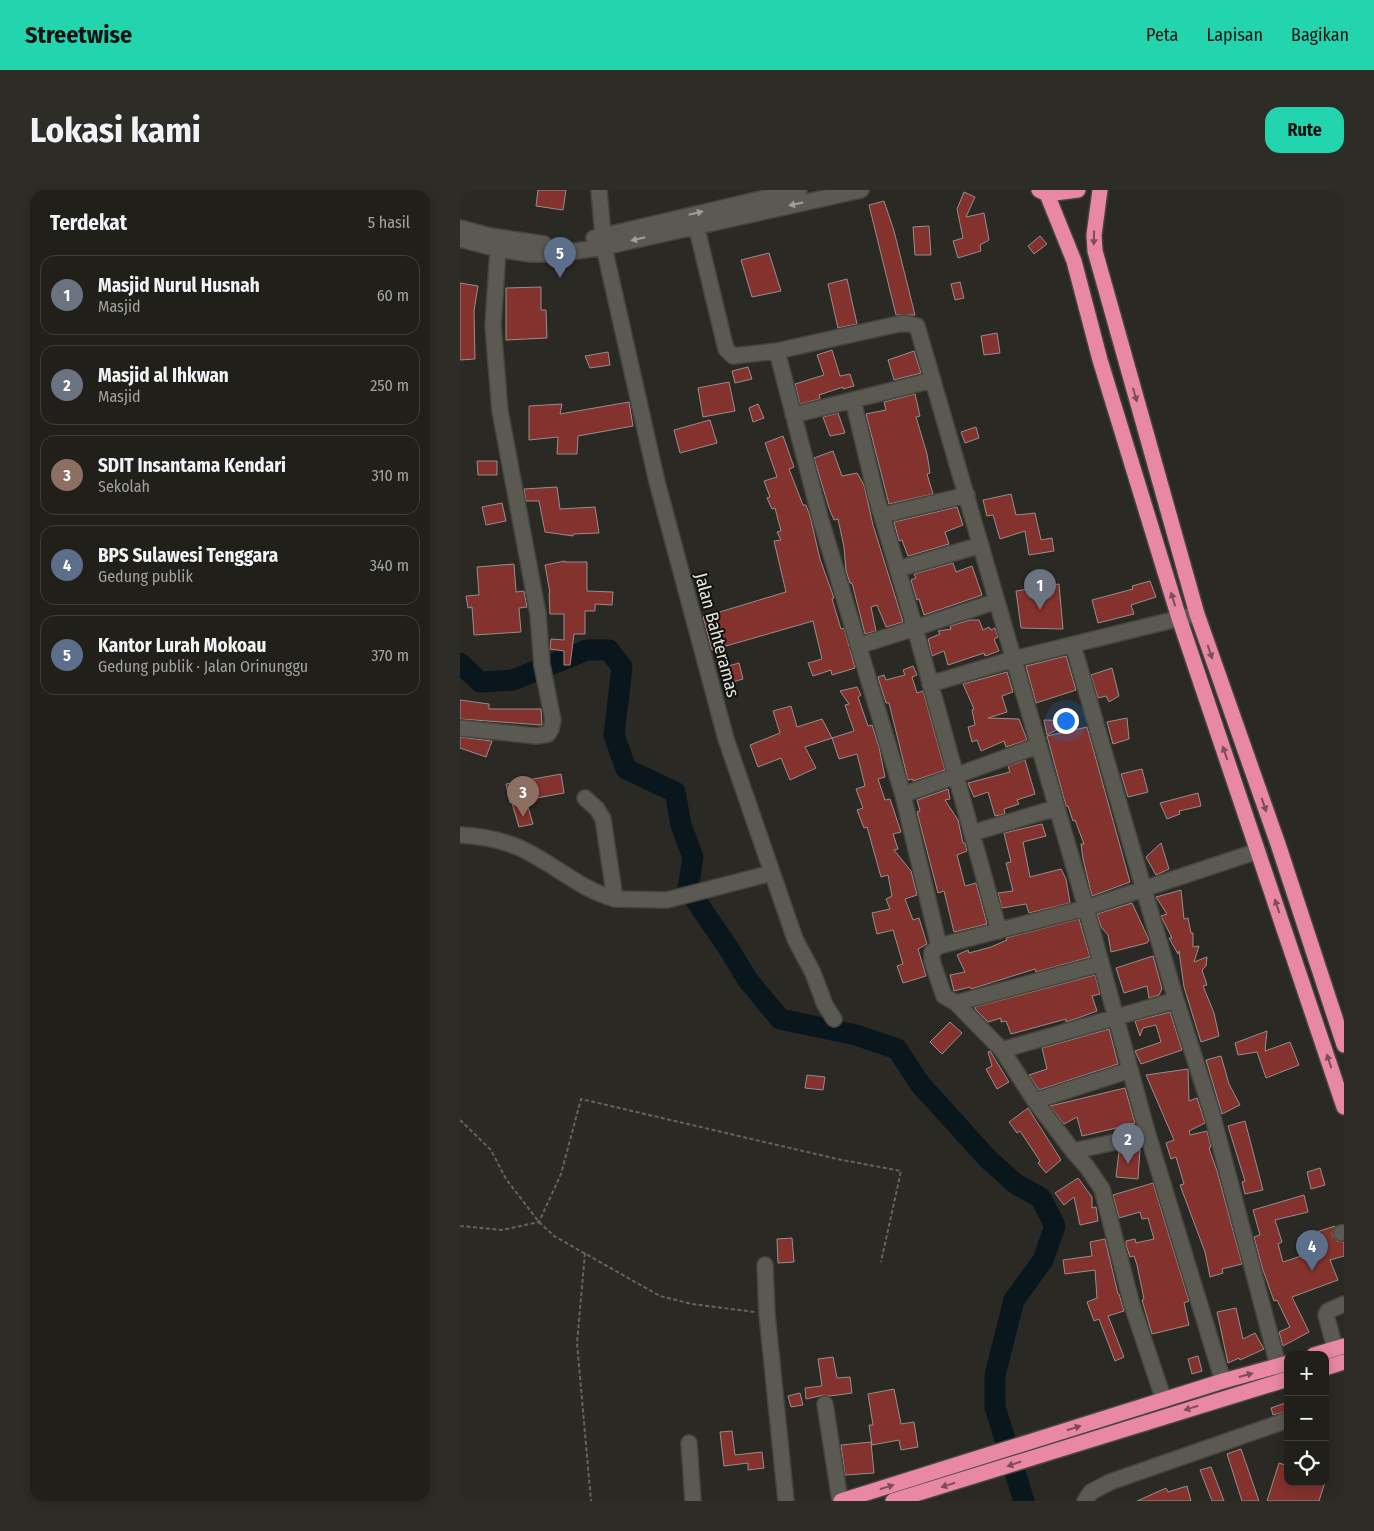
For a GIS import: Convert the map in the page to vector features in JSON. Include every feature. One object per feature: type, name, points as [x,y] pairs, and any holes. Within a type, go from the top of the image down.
[{"type":"highway","points":[[1078,190],[1042,192],[1074,261],[1100,360],[1179,618],[1344,1107]]},
{"type":"highway","points":[[1100,190],[1094,235],[1095,251],[1197,614],[1278,844],[1344,1045]]},
{"type":"highway","points":[[1326,1351],[1339,1347]]},
{"type":"highway","points":[[1329,1367],[1344,1362]]},
{"type":"highway","points":[[892,1501],[995,1471],[1031,1450],[1164,1400],[1282,1365]]},
{"type":"highway","points":[[840,1501],[990,1456],[1031,1450],[1284,1380]]},
{"type":"street","name":"Jalan Bahteramas","points":[[599,190],[603,241],[657,482],[726,739],[794,939],[834,1019]]},
{"type":"street","points":[[460,239],[498,249],[530,254],[555,254],[799,190]]},
{"type":"street","points":[[460,228],[530,243],[603,241],[696,225],[861,190]]},
{"type":"street","points":[[696,225],[726,349],[733,356],[777,351],[894,325],[911,324],[917,326],[967,494],[1037,746],[1086,908],[1148,1135],[1223,1381]]},
{"type":"street","points":[[460,728],[536,736],[548,734],[552,729],[553,720],[542,665],[538,614],[500,411],[493,326],[498,249]]},
{"type":"street","points":[[777,351],[793,415],[858,646],[903,795],[940,946]]},
{"type":"street","points":[[793,415],[933,380]]},
{"type":"street","points":[[853,400],[883,515],[999,931]]},
{"type":"street","points":[[883,515],[967,494]]},
{"type":"street","points":[[898,569],[981,545]]},
{"type":"street","points":[[858,646],[997,601]]},
{"type":"street","points":[[930,684],[1014,659],[1197,614]]},
{"type":"street","points":[[1073,645],[1176,1000],[1210,1110],[1282,1365]]},
{"type":"street","points":[[903,795],[1037,746]]},
{"type":"street","points":[[586,798],[598,809],[603,819],[615,899]]},
{"type":"street","points":[[972,832],[1056,808]]},
{"type":"street","points":[[460,835],[497,840],[521,848],[592,892],[615,899],[646,901],[692,895],[772,873]]},
{"type":"street","points":[[1164,1400],[1132,1305],[1106,1200],[1095,1177],[1035,1101],[1002,1050],[956,1003],[944,996],[932,961],[932,952],[940,946],[1086,908],[1258,851]]},
{"type":"street","points":[[956,1003],[1100,964]]},
{"type":"street","points":[[1002,1050],[1176,1000]]},
{"type":"street","points":[[1035,1101],[1130,1070]]},
{"type":"street","points":[[1073,1151],[1148,1135]]},
{"type":"street","points":[[765,1266],[767,1314],[786,1501]]},
{"type":"street","points":[[1339,1347],[1326,1315],[1328,1311],[1344,1304]]},
{"type":"street","points":[[825,1404],[840,1501]]},
{"type":"street","points":[[1085,1501],[1091,1492],[1110,1482],[1284,1421]]},
{"type":"street","points":[[689,1443],[693,1501]]},
{"type":"path","points":[[539,1222],[561,1174],[582,1099],[828,1157],[901,1171],[881,1262]]},
{"type":"path","points":[[460,1120],[491,1150],[506,1180],[539,1222],[554,1236],[660,1296],[692,1304],[767,1314]]},
{"type":"path","points":[[460,1226],[502,1230],[539,1222]]},
{"type":"path","points":[[586,1253],[577,1343],[591,1501]]},
{"type":"building","points":[[538,190],[566,190],[563,210],[536,206]]},
{"type":"building","points":[[964,192],[975,197],[966,217],[984,213],[989,240],[980,245],[981,251],[958,258],[953,241],[963,238],[957,209]]},
{"type":"building","points":[[884,201],[894,231],[915,315],[896,315],[869,205]]},
{"type":"building","points":[[929,226],[931,255],[915,255],[913,227]]},
{"type":"building","points":[[1040,236],[1047,244],[1034,254],[1028,246]]},
{"type":"building","points":[[769,253],[781,291],[752,297],[741,260]]},
{"type":"building","points":[[847,279],[857,324],[838,328],[828,284]]},
{"type":"building","points":[[960,282],[964,298],[955,300],[951,284]]},
{"type":"building","points":[[460,283],[478,286],[474,311],[475,359],[460,360]]},
{"type":"building","points":[[541,287],[541,310],[546,310],[547,338],[506,340],[506,288]]},
{"type":"building","points":[[997,333],[1000,353],[984,355],[981,336]]},
{"type":"building","points":[[832,350],[840,376],[850,374],[854,386],[843,389],[843,387],[819,395],[820,399],[800,404],[795,384],[824,375],[817,355]]},
{"type":"building","points":[[914,351],[921,373],[894,380],[888,360]]},
{"type":"building","points":[[608,352],[610,365],[590,368],[585,356]]},
{"type":"building","points":[[748,367],[752,379],[735,383],[732,371]]},
{"type":"building","points":[[729,382],[735,411],[703,417],[698,388]]},
{"type":"building","points":[[915,394],[920,416],[916,417],[927,454],[930,473],[927,474],[933,494],[889,504],[866,414],[886,410],[884,402]]},
{"type":"building","points":[[629,402],[633,426],[578,436],[577,454],[557,454],[558,437],[529,440],[529,406],[562,404],[560,414]]},
{"type":"building","points":[[758,404],[764,418],[753,422],[749,408]]},
{"type":"building","points":[[838,413],[845,433],[830,436],[823,417]]},
{"type":"building","points":[[710,420],[717,443],[680,453],[674,430]]},
{"type":"building","points":[[976,427],[979,438],[965,443],[961,432]]},
{"type":"building","points":[[783,436],[794,467],[789,469],[803,505],[806,505],[810,516],[820,559],[834,598],[832,599],[841,629],[844,628],[855,668],[832,675],[831,670],[813,676],[808,663],[822,659],[813,621],[712,650],[703,617],[786,592],[774,541],[781,540],[777,532],[781,531],[775,508],[772,509],[767,498],[770,497],[764,481],[777,477],[765,443]]},
{"type":"building","points":[[833,451],[842,476],[857,473],[864,485],[873,525],[903,622],[886,627],[877,605],[871,607],[876,631],[865,634],[852,583],[850,583],[846,571],[844,547],[838,519],[834,520],[829,508],[814,458]]},
{"type":"building","points":[[477,461],[497,461],[497,475],[478,475]]},
{"type":"building","points":[[557,487],[560,509],[595,507],[599,533],[573,534],[573,536],[545,532],[539,501],[526,501],[524,489]]},
{"type":"building","points":[[1011,494],[1016,515],[1035,513],[1041,540],[1052,538],[1054,551],[1029,555],[1025,531],[1000,539],[993,515],[987,516],[983,500]]},
{"type":"building","points":[[502,503],[506,521],[486,525],[482,507]]},
{"type":"building","points":[[957,507],[963,525],[945,532],[949,544],[908,556],[902,540],[899,541],[894,522]]},
{"type":"building","points":[[565,561],[587,562],[587,591],[613,592],[612,605],[595,604],[595,611],[585,611],[585,634],[574,634],[570,665],[564,665],[564,651],[550,649],[551,639],[564,640],[564,614],[550,614],[550,593],[545,565]]},
{"type":"building","points":[[953,563],[956,572],[972,566],[982,595],[924,615],[911,580],[916,578],[914,574]]},
{"type":"building","points":[[514,564],[516,592],[524,591],[527,607],[519,608],[521,632],[474,635],[472,607],[468,608],[466,596],[479,595],[477,567]]},
{"type":"building","points":[[1150,581],[1156,597],[1131,605],[1134,614],[1098,623],[1092,600],[1133,589],[1132,586]]},
{"type":"building","points":[[1059,584],[1063,629],[1021,628],[1016,591]]},
{"type":"building","points":[[970,620],[979,620],[983,630],[989,627],[991,630],[995,628],[998,637],[994,639],[999,651],[985,656],[984,653],[948,665],[944,651],[932,656],[928,639],[940,634],[938,631],[951,629],[950,626]]},
{"type":"building","points":[[1066,656],[1076,690],[1036,703],[1026,666]]},
{"type":"building","points":[[739,663],[743,679],[729,683],[725,667]]},
{"type":"building","points":[[913,666],[917,675],[912,677],[917,693],[923,691],[945,770],[913,781],[913,779],[908,780],[889,703],[886,703],[878,677],[884,675],[886,680],[905,675],[903,670]]},
{"type":"building","points":[[1112,668],[1119,696],[1109,702],[1106,696],[1098,698],[1091,675]]},
{"type":"building","points":[[1007,672],[1013,692],[1002,696],[1007,712],[988,718],[1019,719],[1027,740],[1006,747],[1004,741],[981,751],[977,740],[972,742],[968,727],[975,725],[972,710],[974,709],[963,684]]},
{"type":"building","points":[[857,687],[861,695],[858,697],[868,726],[872,725],[879,747],[885,777],[878,779],[885,800],[890,799],[901,832],[893,834],[898,849],[894,850],[911,871],[917,895],[905,899],[913,920],[919,918],[927,944],[918,949],[926,976],[903,983],[897,966],[903,964],[893,930],[877,934],[872,913],[890,909],[886,899],[892,896],[888,875],[881,877],[867,827],[864,828],[857,810],[863,808],[856,789],[865,786],[857,754],[839,759],[832,738],[854,731],[845,705],[849,704],[840,691]]},
{"type":"building","points":[[460,700],[489,704],[489,709],[541,709],[542,725],[460,719]]},
{"type":"building","points":[[791,706],[797,727],[822,719],[832,738],[805,747],[816,768],[790,780],[781,758],[758,767],[750,745],[780,733],[773,711]]},
{"type":"building","points":[[1127,718],[1129,739],[1113,744],[1107,722]]},
{"type":"building","points":[[1044,720],[1073,721],[1047,735]]},
{"type":"building","points":[[1087,727],[1130,882],[1092,896],[1083,859],[1081,844],[1084,844],[1075,820],[1073,821],[1068,806],[1066,806],[1047,736]]},
{"type":"building","points":[[460,737],[492,741],[486,757],[460,748]]},
{"type":"building","points":[[1025,760],[1035,794],[1017,800],[1019,804],[1004,809],[1005,814],[995,816],[988,792],[974,797],[968,783],[1010,772],[1008,766]]},
{"type":"building","points":[[1142,769],[1148,792],[1128,797],[1121,774]]},
{"type":"building","points":[[561,774],[564,793],[526,800],[533,824],[519,827],[512,803],[510,803],[506,784]]},
{"type":"building","points":[[948,789],[950,799],[945,800],[958,820],[963,843],[965,843],[967,851],[957,855],[965,886],[976,883],[987,924],[954,932],[944,891],[938,893],[917,812],[920,811],[917,800]]},
{"type":"building","points":[[1198,793],[1201,806],[1179,811],[1180,814],[1167,819],[1160,803]]},
{"type":"building","points":[[1042,824],[1046,836],[1023,842],[1030,877],[1061,869],[1066,879],[1070,903],[1029,913],[1026,904],[1002,908],[998,893],[1013,891],[1006,863],[1011,862],[1004,833]]},
{"type":"building","points":[[1161,843],[1169,869],[1156,875],[1146,857]]},
{"type":"building","points":[[1181,890],[1184,919],[1188,918],[1191,933],[1193,933],[1193,947],[1199,946],[1194,962],[1207,957],[1206,966],[1202,970],[1207,985],[1203,986],[1214,1013],[1219,1036],[1201,1042],[1184,987],[1179,951],[1178,954],[1169,938],[1172,938],[1161,916],[1167,914],[1156,897]]},
{"type":"building","points":[[1132,903],[1149,940],[1147,943],[1111,952],[1108,935],[1101,927],[1097,914]]},
{"type":"building","points":[[1079,919],[1090,957],[1036,972],[1035,969],[971,989],[970,987],[954,991],[950,975],[965,972],[957,955],[968,950],[969,953],[991,947],[1007,940],[1006,938]]},
{"type":"building","points":[[1153,956],[1162,989],[1159,995],[1149,998],[1147,986],[1124,993],[1116,968]]},
{"type":"building","points":[[1095,975],[1100,994],[1092,996],[1097,1011],[1066,1022],[1066,1019],[1011,1034],[1006,1021],[1001,1022],[1001,1018],[988,1022],[975,1007]]},
{"type":"building","points":[[1170,1012],[1182,1050],[1141,1064],[1135,1051],[1161,1042],[1156,1025],[1143,1028],[1140,1036],[1135,1021]]},
{"type":"building","points":[[950,1022],[962,1033],[942,1054],[930,1042]]},
{"type":"building","points":[[1109,1029],[1118,1064],[1039,1090],[1029,1075],[1047,1069],[1042,1048]]},
{"type":"building","points":[[1267,1031],[1265,1051],[1290,1042],[1299,1065],[1266,1078],[1257,1052],[1238,1055],[1235,1043]]},
{"type":"building","points":[[990,1051],[1009,1082],[997,1089],[986,1069],[992,1066],[988,1052]]},
{"type":"building","points":[[1221,1056],[1229,1084],[1240,1105],[1222,1114],[1206,1060]]},
{"type":"building","points":[[1188,1069],[1189,1101],[1197,1098],[1205,1123],[1189,1131],[1190,1135],[1207,1131],[1211,1147],[1209,1148],[1242,1264],[1222,1269],[1223,1273],[1210,1277],[1205,1252],[1180,1185],[1184,1184],[1176,1157],[1171,1159],[1166,1143],[1174,1140],[1146,1075]]},
{"type":"building","points":[[807,1075],[825,1077],[823,1090],[805,1088]]},
{"type":"building","points":[[1125,1088],[1135,1123],[1112,1129],[1082,1136],[1077,1117],[1064,1124],[1050,1106]]},
{"type":"building","points":[[1028,1108],[1061,1160],[1046,1173],[1038,1163],[1040,1161],[1020,1131],[1017,1133],[1009,1122]]},
{"type":"building","points":[[1245,1121],[1263,1190],[1245,1194],[1242,1182],[1245,1181],[1228,1126]]},
{"type":"building","points":[[1127,1149],[1140,1150],[1138,1179],[1116,1177],[1119,1151]]},
{"type":"building","points":[[1320,1168],[1325,1185],[1311,1189],[1307,1172]]},
{"type":"building","points":[[1078,1178],[1092,1197],[1092,1208],[1096,1207],[1098,1221],[1080,1225],[1074,1197],[1064,1205],[1055,1193]]},
{"type":"building","points":[[1153,1183],[1189,1301],[1184,1303],[1189,1325],[1152,1334],[1142,1300],[1144,1299],[1137,1265],[1134,1256],[1130,1257],[1126,1241],[1135,1239],[1136,1243],[1154,1239],[1148,1218],[1142,1219],[1140,1212],[1119,1218],[1113,1195]]},
{"type":"building","points":[[1304,1195],[1308,1212],[1275,1220],[1282,1242],[1278,1244],[1283,1262],[1304,1255],[1298,1238],[1335,1226],[1332,1233],[1333,1237],[1337,1241],[1344,1242],[1344,1256],[1330,1260],[1338,1280],[1292,1297],[1309,1332],[1283,1346],[1279,1332],[1290,1327],[1277,1300],[1274,1301],[1262,1267],[1254,1237],[1260,1235],[1253,1210]]},
{"type":"building","points":[[792,1238],[794,1262],[778,1263],[777,1239]]},
{"type":"building","points":[[1105,1239],[1124,1311],[1108,1316],[1124,1357],[1115,1361],[1099,1319],[1094,1321],[1087,1302],[1097,1298],[1095,1270],[1065,1274],[1063,1260],[1092,1256],[1090,1242]]},
{"type":"building","points":[[1236,1308],[1243,1339],[1255,1333],[1264,1349],[1240,1360],[1239,1358],[1228,1363],[1217,1312]]},
{"type":"building","points":[[1198,1356],[1202,1371],[1192,1374],[1188,1359]]},
{"type":"building","points":[[833,1357],[837,1378],[850,1377],[852,1393],[824,1395],[806,1399],[805,1388],[822,1386],[818,1359]]},
{"type":"building","points":[[894,1389],[901,1424],[914,1422],[918,1447],[901,1450],[899,1440],[872,1445],[869,1425],[873,1425],[868,1394]]},
{"type":"building","points":[[800,1393],[803,1405],[791,1407],[788,1396]]},
{"type":"building","points":[[1284,1403],[1284,1412],[1273,1415],[1271,1408]]},
{"type":"building","points":[[732,1431],[735,1455],[762,1452],[764,1468],[748,1470],[748,1463],[724,1466],[720,1432]]},
{"type":"building","points":[[871,1442],[874,1473],[845,1475],[841,1445]]},
{"type":"building","points":[[1241,1449],[1259,1501],[1242,1501],[1227,1454]]},
{"type":"building","points":[[1279,1463],[1284,1465],[1284,1486],[1324,1486],[1319,1501],[1267,1501]]},
{"type":"building","points":[[1211,1467],[1224,1501],[1212,1501],[1200,1470]]},
{"type":"building","points":[[1187,1486],[1191,1501],[1137,1501],[1166,1488],[1168,1492]]},
{"type":"waterway","points":[[460,663],[480,682],[513,680],[587,650],[609,650],[622,667],[614,735],[626,769],[675,792],[681,825],[693,857],[688,889],[747,979],[780,1019],[856,1035],[897,1049],[920,1084],[988,1159],[1016,1184],[1041,1198],[1055,1226],[1043,1260],[1014,1300],[995,1375],[995,1407],[1024,1501]]},
{"type":"place","name":"Kantor Lurah Mokoau","points":[[560,278]]},
{"type":"place","name":"Masjid Nurul Husnah","points":[[1040,610]]},
{"type":"place","name":"SDIT Insantama Kendari","points":[[523,817]]},
{"type":"place","name":"Masjid al Ihkwan","points":[[1128,1164]]},
{"type":"place","name":"BPS Sulawesi Tenggara","points":[[1312,1271]]}]
